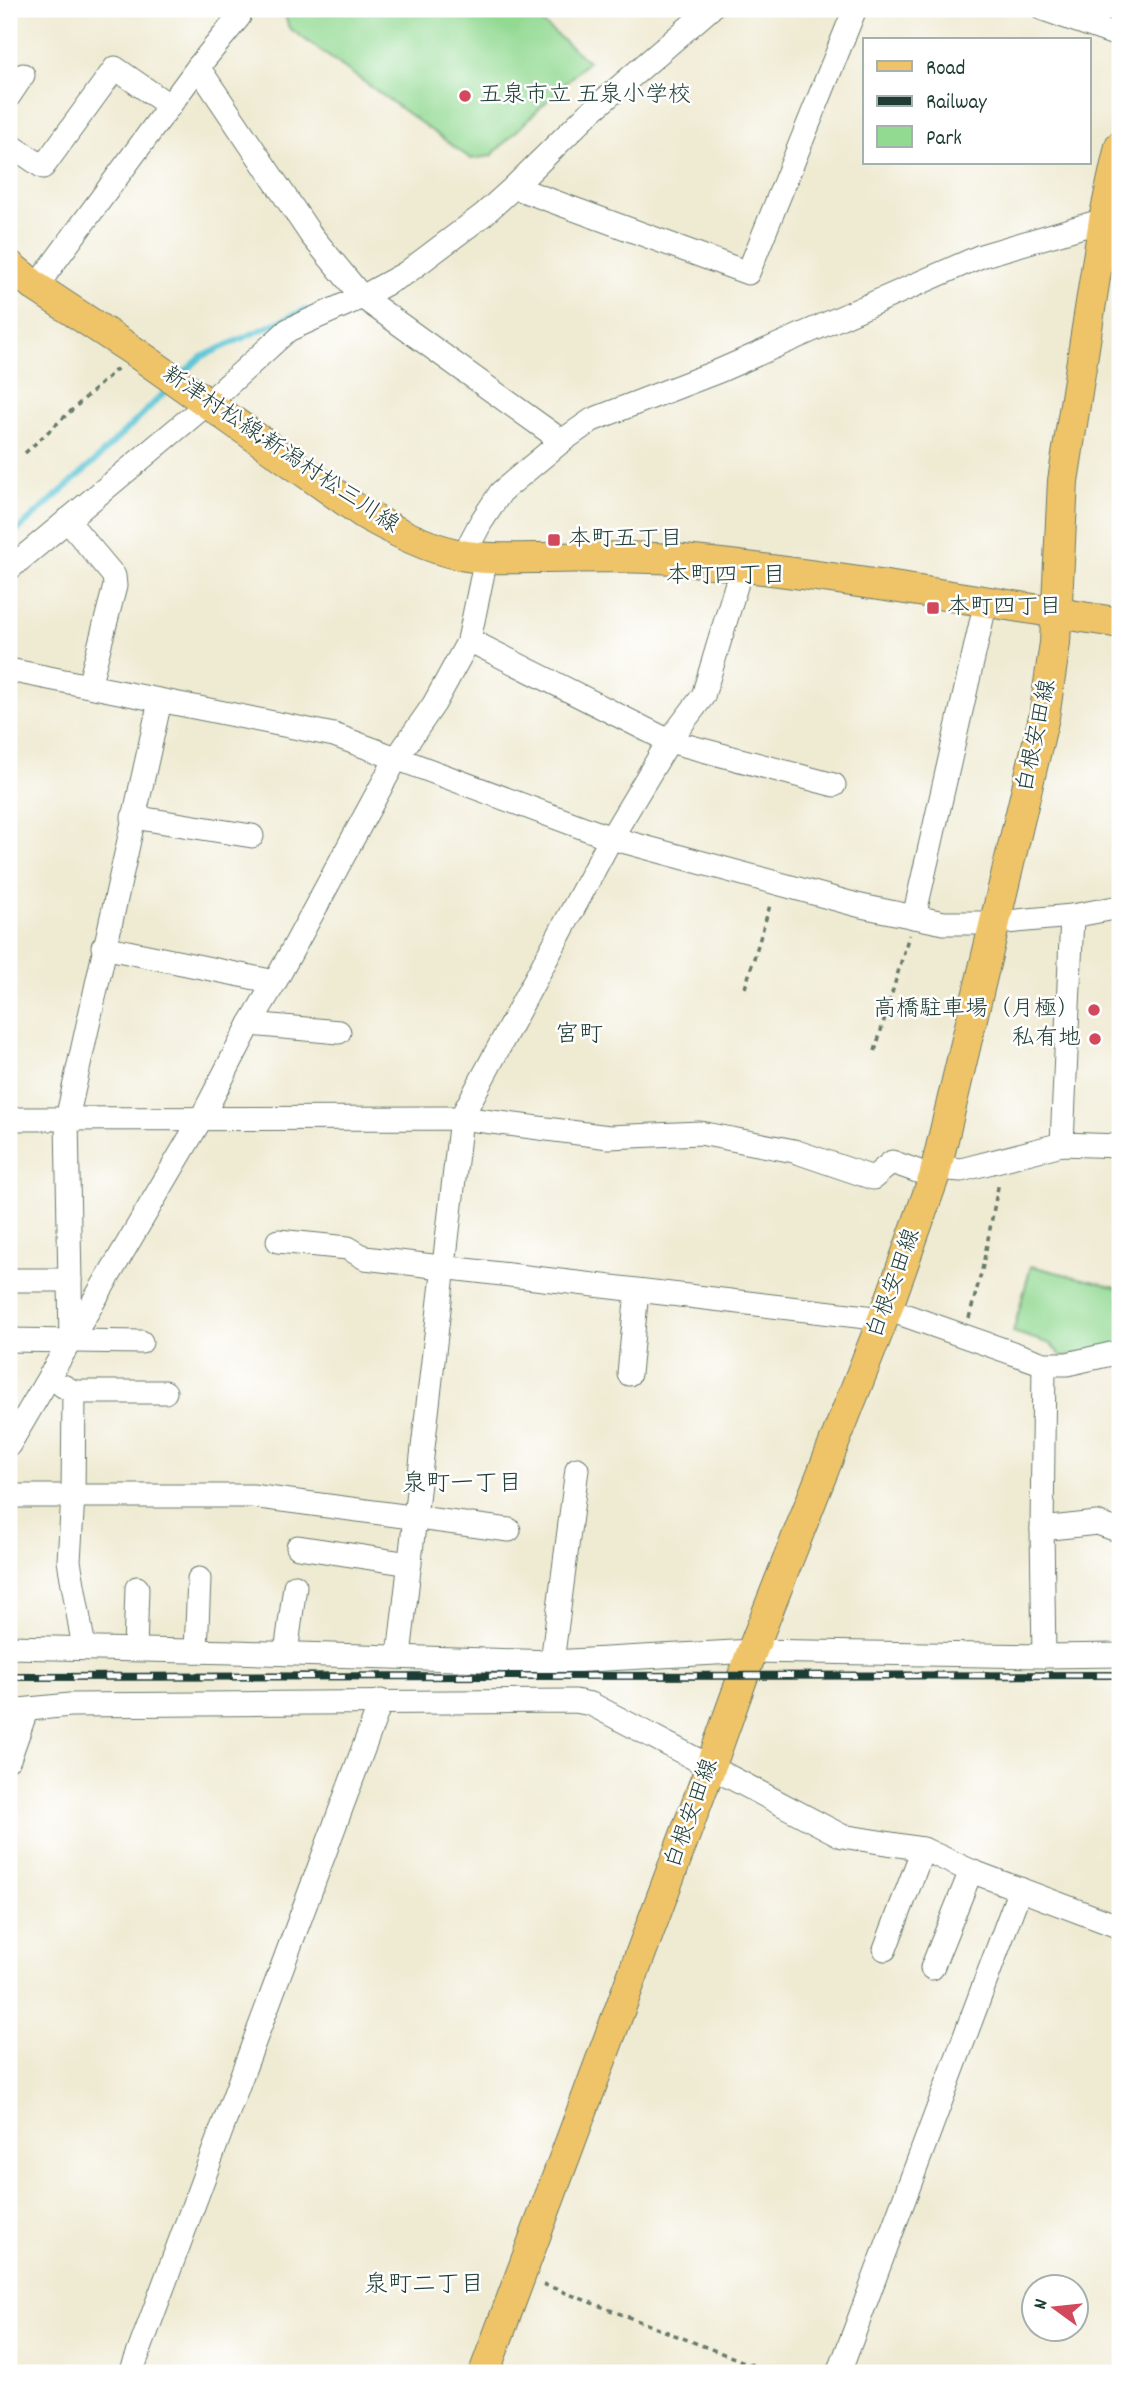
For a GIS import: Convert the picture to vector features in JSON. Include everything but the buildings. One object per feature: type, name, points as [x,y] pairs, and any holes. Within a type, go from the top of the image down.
[{"type":"main road","name":"白根安田線","points":[[484,2373],[752,1651],[885,1314],[935,1172],[1044,717],[1055,643],[1063,481],[1111,212],[1120,146]]},
{"type":"main road","name":"新津村松線;新潟村松三川線","points":[[17,274],[135,352],[364,514],[399,534],[437,549],[475,557],[650,558],[742,566],[887,585],[1120,623]]},
{"type":"street","points":[[17,274],[170,106],[239,17],[238,9]]},
{"type":"street","points":[[9,569],[208,403],[288,330],[362,297],[406,273],[483,215],[588,114],[710,9]]},
{"type":"street","points":[[514,187],[748,273],[855,9]]},
{"type":"street","points":[[1043,9],[1120,36]]},
{"type":"street","points":[[198,67],[311,234],[362,297],[562,441]]},
{"type":"street","points":[[9,144],[43,167],[115,68],[170,106]]},
{"type":"street","points":[[9,96],[23,75]]},
{"type":"street","points":[[9,1445],[201,1119],[250,1024],[396,759],[434,704],[469,640],[475,557],[481,522],[502,492],[562,441],[592,421],[719,371],[981,256],[1111,212]]},
{"type":"street","points":[[67,520],[114,576],[115,586],[89,685]]},
{"type":"street","points":[[399,1656],[461,1118],[611,838],[669,741],[703,696],[742,566]]},
{"type":"street","points":[[914,917],[986,601]]},
{"type":"street","points":[[469,640],[669,741],[834,785]]},
{"type":"street","points":[[9,670],[334,735],[611,838],[776,884],[914,917],[944,923],[995,923],[1072,916],[1120,907]]},
{"type":"street","points":[[71,1339],[66,1119],[160,701]]},
{"type":"street","points":[[133,817],[252,836]]},
{"type":"street","points":[[1062,1144],[1072,916]]},
{"type":"street","points":[[103,947],[275,982]]},
{"type":"street","points":[[250,1024],[339,1032]]},
{"type":"street","points":[[9,1119],[461,1118],[609,1137],[700,1133],[794,1151],[873,1178],[892,1163],[935,1172],[961,1170],[1062,1144],[1120,1146]]},
{"type":"street","points":[[278,1241],[348,1248],[365,1258],[637,1291],[885,1314],[1044,1364],[1067,1364],[1120,1352]]},
{"type":"street","points":[[9,1280],[70,1280]]},
{"type":"street","points":[[629,1374],[637,1291]]},
{"type":"street","points":[[9,1340],[141,1342]]},
{"type":"street","points":[[1044,1364],[1044,1656]]},
{"type":"street","points":[[47,1379],[74,1392],[165,1392]]},
{"type":"street","points":[[74,1392],[69,1561],[84,1648]]},
{"type":"street","points":[[552,1662],[577,1469]]},
{"type":"street","points":[[9,1496],[252,1496],[509,1530]]},
{"type":"street","points":[[1042,1529],[1097,1523],[1120,1531]]},
{"type":"street","points":[[298,1547],[410,1564]]},
{"type":"street","points":[[196,1651],[199,1579]]},
{"type":"street","points":[[286,1653],[295,1586]]},
{"type":"street","points":[[135,1649],[137,1588]]},
{"type":"street","points":[[9,1647],[552,1662],[752,1651],[1044,1656],[1120,1654]]},
{"type":"street","points":[[131,2373],[381,1701]]},
{"type":"street","points":[[9,1759],[17,1711],[70,1705],[381,1701],[591,1704],[842,1836],[923,1849],[971,1871],[1120,1927]]},
{"type":"street","points":[[885,1949],[923,1849]]},
{"type":"street","points":[[932,1968],[971,1871]]},
{"type":"street","points":[[839,2373],[1020,1889]]},
{"type":"path","points":[[25,453],[135,352]]},
{"type":"path","points":[[745,988],[776,884]]},
{"type":"path","points":[[875,1051],[914,917]]},
{"type":"path","points":[[964,1337],[982,1270],[1004,1159]]},
{"type":"path","points":[[520,2278],[542,2284],[773,2373]]},
{"type":"green space","name":"五泉市立 五泉小学校","points":[[283,9],[526,9],[588,61],[491,156],[471,159],[289,28]]},
{"type":"green space","points":[[1031,1266],[1120,1288],[1120,1345],[1062,1357],[1051,1344],[1013,1332]]},
{"type":"waterway","points":[[183,374],[201,357],[305,310]]},
{"type":"waterway","points":[[9,538],[95,461],[170,387]]},
{"type":"railway","points":[[9,1677],[1120,1675]]},
{"type":"place","name":"五泉市立 五泉小学校","points":[[465,96]]},
{"type":"place","name":"本町五丁目","points":[[554,540]]},
{"type":"place","name":"本町四丁目","points":[[933,608]]},
{"type":"place","name":"高橋駐車場（月極）","points":[[1094,1010]]},
{"type":"place","name":"私有地","points":[[1095,1039]]},
{"type":"district","name":"本町四丁目","points":[[726,577]]},
{"type":"district","name":"宮町","points":[[579,1036]]},
{"type":"district","name":"泉町一丁目","points":[[462,1485]]},
{"type":"district","name":"泉町二丁目","points":[[424,2286]]}]
